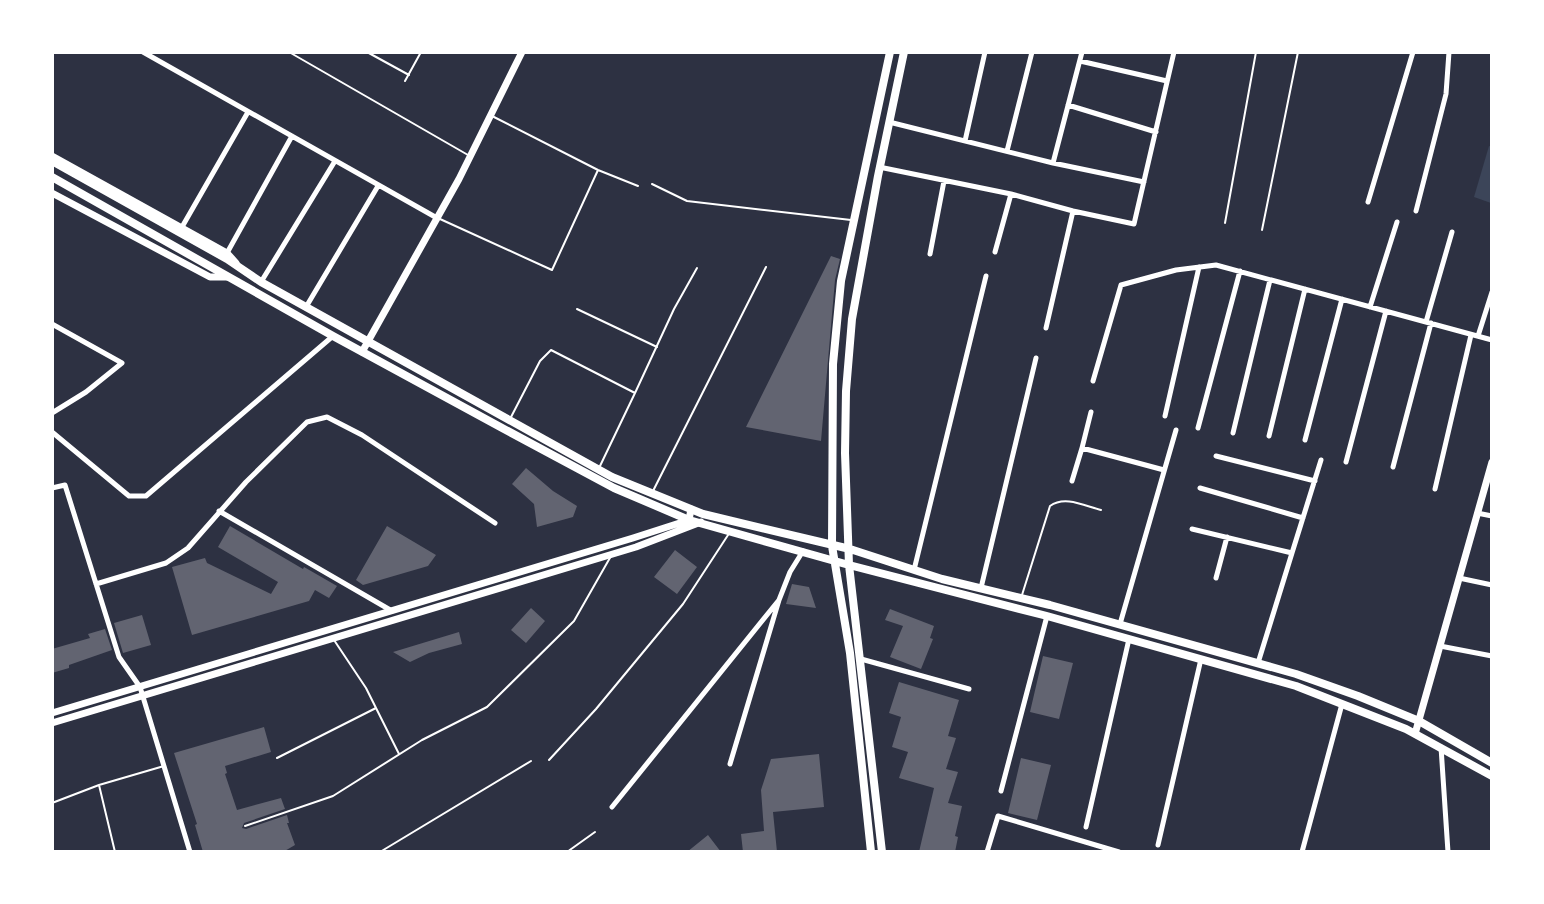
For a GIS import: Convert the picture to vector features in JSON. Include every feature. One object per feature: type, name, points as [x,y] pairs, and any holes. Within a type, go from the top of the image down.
[{"type":"main road","points":[[871,852],[849,653],[832,546],[833,364],[841,281],[890,52]]},
{"type":"main road","points":[[882,852],[849,565],[845,453],[846,391],[852,319],[879,168],[904,52]]},
{"type":"main road","points":[[52,161],[227,256],[261,282],[368,342],[599,469],[652,493],[704,514],[849,549],[942,579],[1120,624],[1258,663],[1358,696],[1419,721],[1458,741],[1491,763]]},
{"type":"main road","points":[[52,177],[333,336],[614,488],[689,519],[730,532],[1047,616],[1296,686],[1415,734],[1491,776]]},
{"type":"street","points":[[143,52],[437,218]]},
{"type":"street","points":[[362,352],[470,157],[522,52]]},
{"type":"street","points":[[964,141],[985,52]]},
{"type":"street","points":[[1007,151],[1032,52]]},
{"type":"street","points":[[1053,163],[1082,52]]},
{"type":"street","points":[[879,168],[1011,194],[1073,211],[1134,224],[1174,52]]},
{"type":"street","points":[[1368,202],[1413,52]]},
{"type":"street","points":[[1416,211],[1446,94],[1449,52]]},
{"type":"street","points":[[1080,60],[1167,81]]},
{"type":"street","points":[[1068,105],[1156,132]]},
{"type":"street","points":[[182,227],[249,112]]},
{"type":"street","points":[[889,122],[1053,163],[1144,182]]},
{"type":"street","points":[[52,156],[182,227],[227,256],[292,136]]},
{"type":"street","points":[[261,282],[335,161]]},
{"type":"street","points":[[930,255],[944,181]]},
{"type":"street","points":[[306,307],[378,186]]},
{"type":"street","points":[[52,193],[210,277],[231,277]]},
{"type":"street","points":[[995,252],[1011,194]]},
{"type":"street","points":[[1046,328],[1073,211]]},
{"type":"street","points":[[1370,307],[1397,222]]},
{"type":"street","points":[[1393,467],[1452,232]]},
{"type":"street","points":[[1094,381],[1121,285],[1176,270],[1216,265],[1491,340]]},
{"type":"street","points":[[1165,416],[1199,267]]},
{"type":"street","points":[[1198,428],[1240,271]]},
{"type":"street","points":[[914,570],[986,276]]},
{"type":"street","points":[[1233,433],[1270,280]]},
{"type":"street","points":[[1269,436],[1305,289]]},
{"type":"street","points":[[1478,336],[1491,292]]},
{"type":"street","points":[[1305,440],[1342,299]]},
{"type":"street","points":[[1346,462],[1386,311]]},
{"type":"street","points":[[52,324],[122,363],[86,393],[52,413]]},
{"type":"street","points":[[1435,489],[1471,334]]},
{"type":"street","points":[[52,432],[129,496],[146,496],[333,336]]},
{"type":"street","points":[[981,588],[1036,358]]},
{"type":"street","points":[[1072,481],[1091,412]]},
{"type":"street","points":[[96,584],[166,563],[188,548],[219,511],[308,422],[327,417],[363,435],[495,523]]},
{"type":"street","points":[[1120,624],[1176,430]]},
{"type":"street","points":[[1082,448],[1164,470]]},
{"type":"street","points":[[1216,456],[1315,482]]},
{"type":"street","points":[[1258,663],[1322,460]]},
{"type":"street","points":[[1415,734],[1491,463]]},
{"type":"street","points":[[52,488],[65,484],[119,657],[140,687],[190,852]]},
{"type":"street","points":[[1200,488],[1303,518]]},
{"type":"street","points":[[52,713],[689,519],[691,509]]},
{"type":"street","points":[[219,511],[392,611]]},
{"type":"street","points":[[1477,513],[1491,516]]},
{"type":"street","points":[[52,723],[612,554],[701,523],[704,514]]},
{"type":"street","points":[[1192,529],[1292,554]]},
{"type":"street","points":[[1216,579],[1227,537]]},
{"type":"street","points":[[730,764],[778,600],[790,572],[803,551]]},
{"type":"street","points":[[1459,578],[1491,585]]},
{"type":"street","points":[[612,807],[778,600]]},
{"type":"street","points":[[1001,791],[1047,616]]},
{"type":"street","points":[[1086,827],[1129,639]]},
{"type":"street","points":[[1440,646],[1491,656]]},
{"type":"street","points":[[861,659],[969,689]]},
{"type":"street","points":[[1158,845],[1201,659]]},
{"type":"street","points":[[1302,852],[1342,704]]},
{"type":"street","points":[[1441,747],[1448,852]]},
{"type":"street","points":[[987,852],[998,816],[1119,852]]},
{"type":"lane","points":[[289,52],[470,157]]},
{"type":"lane","points":[[356,52],[362,52]]},
{"type":"lane","points":[[367,52],[409,75]]},
{"type":"lane","points":[[405,81],[421,52]]},
{"type":"lane","points":[[1225,222],[1256,52]]},
{"type":"lane","points":[[1262,230],[1298,52]]},
{"type":"lane","points":[[491,115],[598,170],[638,186]]},
{"type":"lane","points":[[437,218],[552,270],[598,170]]},
{"type":"lane","points":[[652,184],[687,201],[854,220]]},
{"type":"lane","points":[[652,493],[766,267]]},
{"type":"lane","points":[[599,469],[674,309],[697,268]]},
{"type":"lane","points":[[577,309],[657,347]]},
{"type":"lane","points":[[509,420],[540,361],[551,350],[635,393]]},
{"type":"lane","points":[[1021,598],[1050,506],[1055,502],[1065,500],[1101,510]]},
{"type":"lane","points":[[549,760],[596,710],[683,604],[730,532]]},
{"type":"lane","points":[[245,826],[333,796],[422,740],[487,707],[574,621],[612,554]]},
{"type":"lane","points":[[332,638],[366,688],[399,754]]},
{"type":"lane","points":[[277,758],[376,708]]},
{"type":"lane","points":[[380,852],[531,761]]},
{"type":"lane","points":[[52,803],[99,785],[164,766]]},
{"type":"lane","points":[[99,785],[115,852]]},
{"type":"lane","points":[[567,852],[595,832]]},
{"type":"shaded area","points":[[1489,146],[1492,147],[1491,203],[1474,197]]},
{"type":"building","points":[[831,256],[840,259],[835,280],[821,441],[746,427]]},
{"type":"building","points":[[526,468],[553,491],[577,506],[573,517],[537,527],[534,504],[512,484]]},
{"type":"building","points":[[230,526],[303,569],[304,567],[337,586],[329,598],[315,590],[309,601],[192,635],[172,567],[205,558],[207,563],[271,594],[278,582],[218,547]]},
{"type":"building","points":[[387,526],[436,555],[428,566],[363,585],[356,580]]},
{"type":"building","points":[[675,550],[697,567],[677,594],[654,577]]},
{"type":"building","points":[[792,584],[809,587],[816,608],[786,604]]},
{"type":"building","points":[[531,608],[545,621],[526,643],[511,630]]},
{"type":"building","points":[[890,609],[934,626],[930,638],[933,639],[921,669],[890,657],[903,626],[885,620]]},
{"type":"building","points":[[142,615],[151,645],[123,653],[114,623]]},
{"type":"building","points":[[105,629],[112,650],[52,673],[52,649],[90,638],[88,634]]},
{"type":"building","points":[[459,632],[462,644],[429,653],[410,662],[393,652]]},
{"type":"building","points":[[1043,656],[1073,663],[1059,719],[1030,712]]},
{"type":"building","points":[[899,682],[959,700],[948,736],[956,738],[946,769],[958,772],[948,803],[962,806],[955,836],[958,837],[955,852],[919,852],[934,788],[899,778],[908,752],[892,747],[901,717],[889,713]]},
{"type":"building","points":[[264,727],[271,752],[225,766],[227,773],[225,774],[237,810],[281,798],[285,809],[244,823],[242,828],[246,829],[287,815],[289,823],[287,823],[295,845],[283,852],[203,852],[195,825],[197,824],[174,753]]},
{"type":"building","points":[[819,754],[824,807],[773,812],[777,852],[743,852],[741,834],[764,831],[761,790],[771,759]]},
{"type":"building","points":[[1021,758],[1051,765],[1037,820],[1008,813]]},
{"type":"building","points":[[708,835],[721,852],[687,852]]}]
